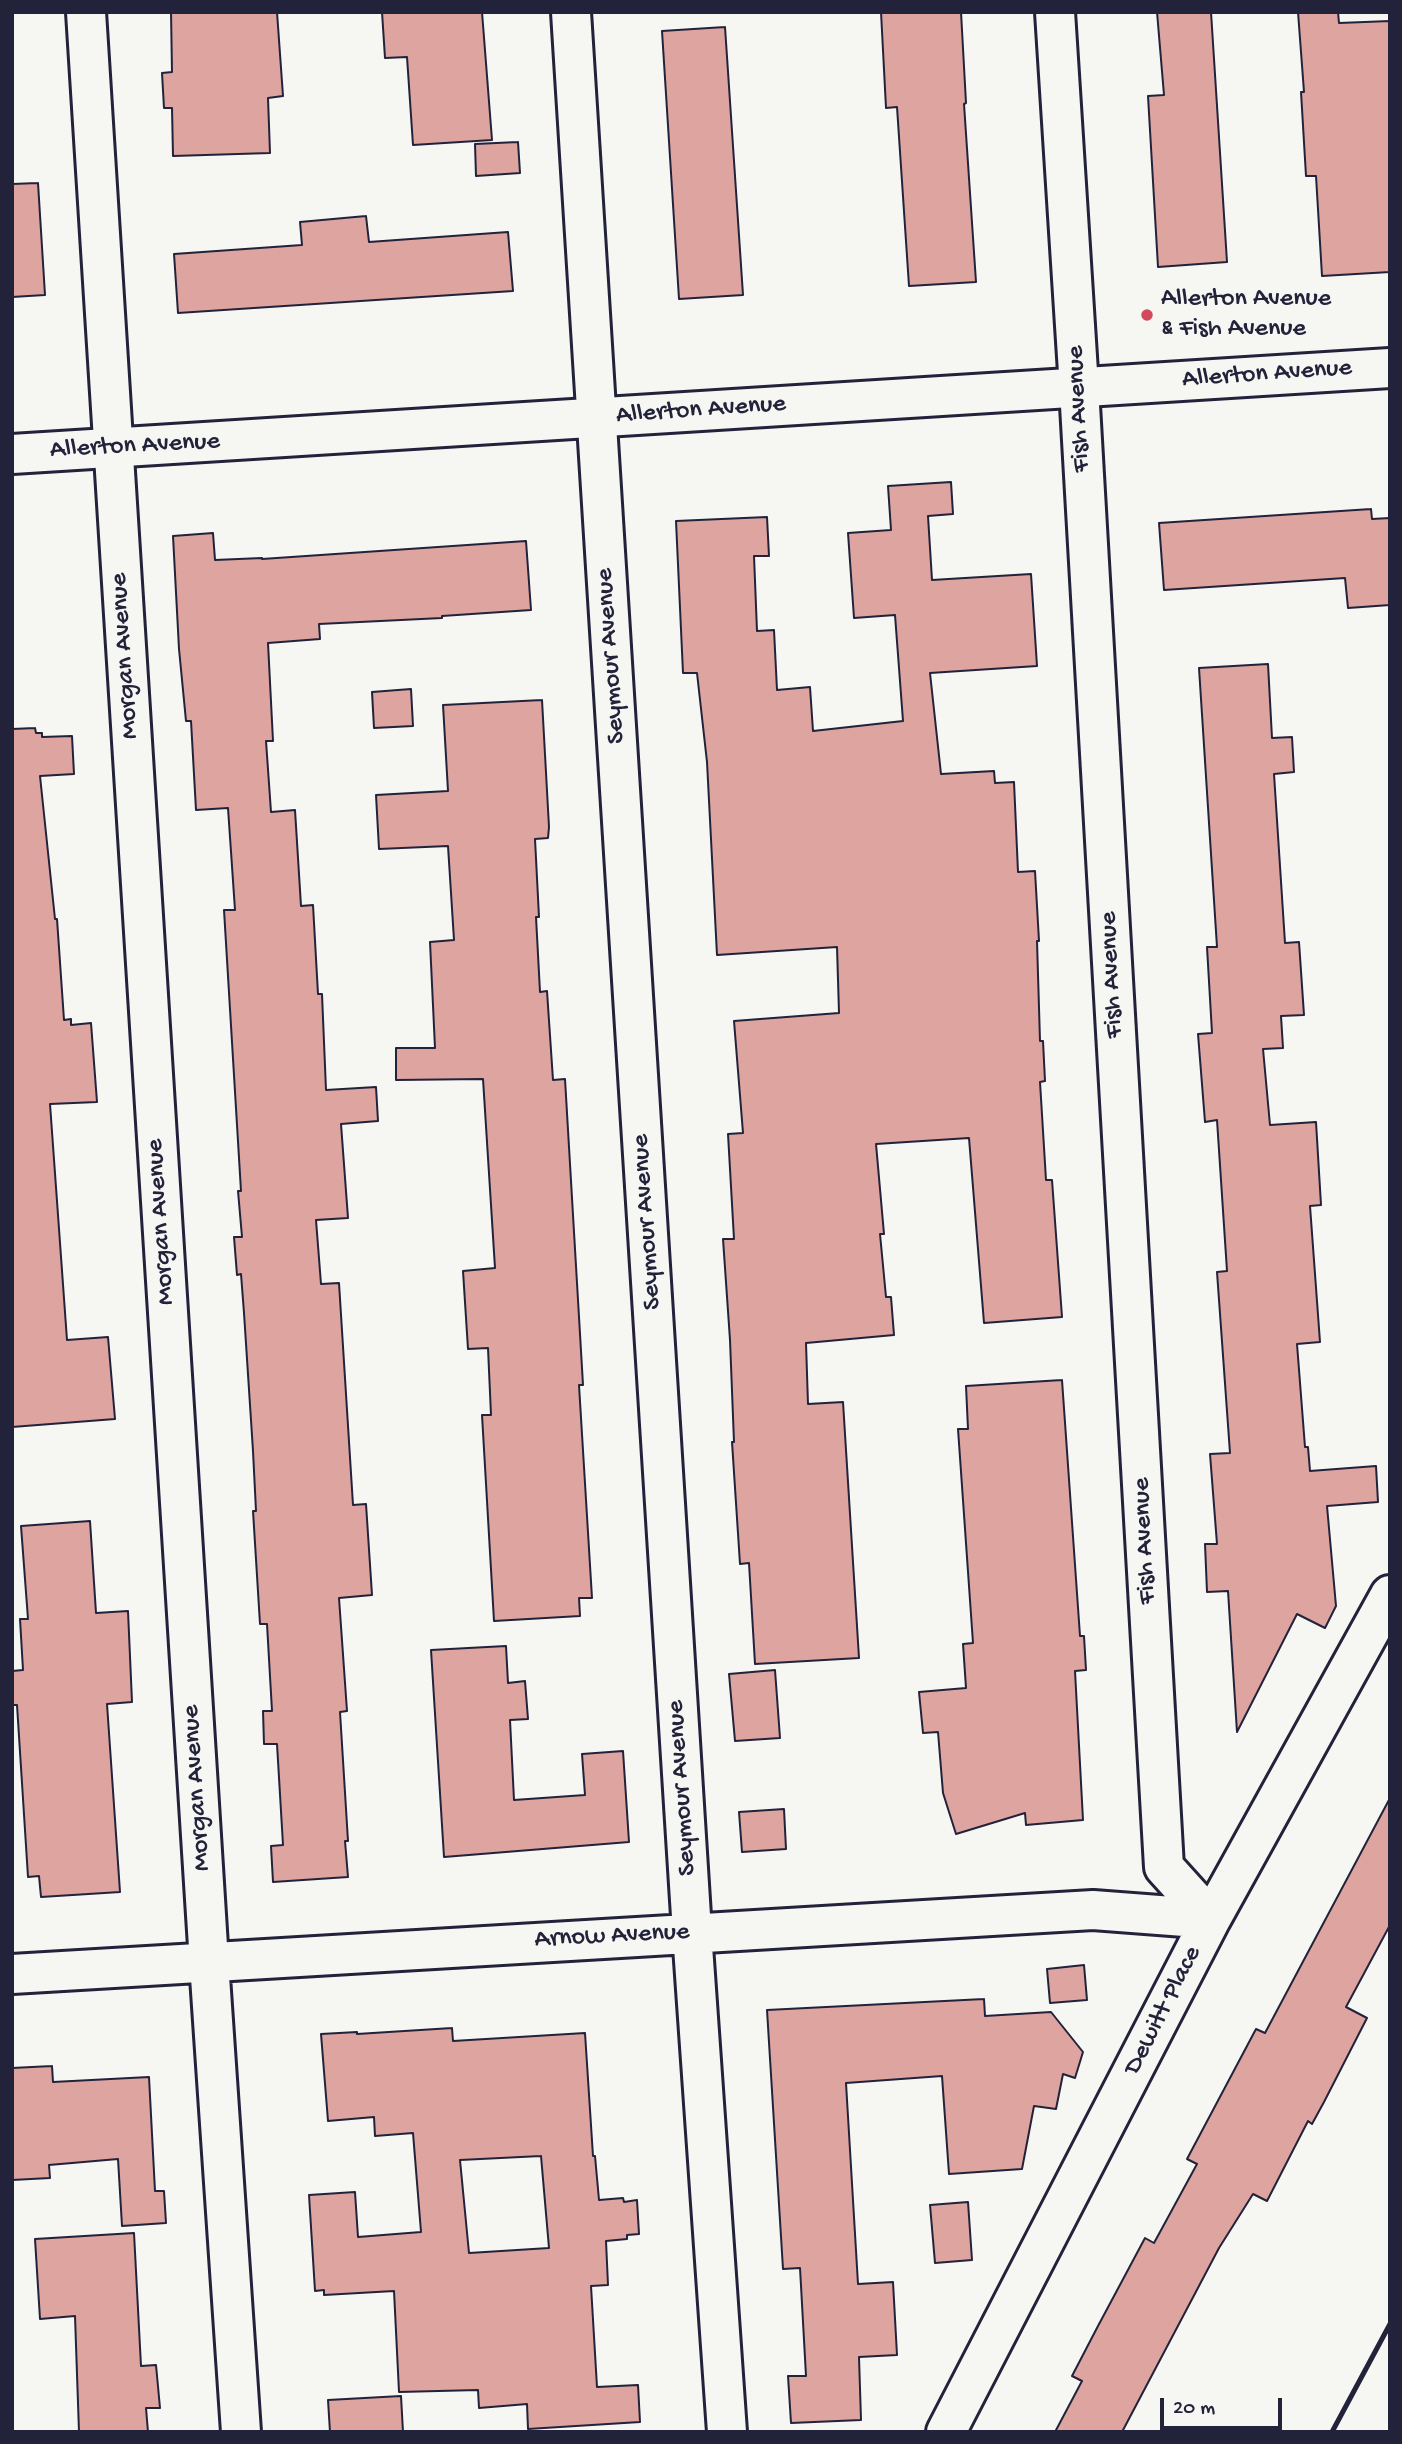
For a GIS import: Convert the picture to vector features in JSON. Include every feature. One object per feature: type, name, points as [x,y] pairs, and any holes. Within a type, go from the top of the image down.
[{"type":"street","name":"Morgan Avenue","points":[[86,12],[241,2432]]},
{"type":"street","name":"Seymour Avenue","points":[[571,12],[692,1932],[727,2432]]},
{"type":"street","name":"Fish Avenue","points":[[1055,12],[1164,1867],[1211,1919]]},
{"type":"street","name":"Allerton Avenue","points":[[12,454],[1390,368]]},
{"type":"street","name":"Dewitt Place","points":[[946,2432],[1211,1919],[1390,1595]]},
{"type":"street","name":"Arnow Avenue","points":[[12,1974],[1093,1910],[1211,1919]]},
{"type":"building","points":[[171,12],[277,12],[283,96],[268,98],[270,153],[173,156],[172,108],[164,108],[162,73],[172,72]]},
{"type":"building","points":[[382,12],[482,12],[492,140],[413,145],[407,57],[385,58]]},
{"type":"building","points":[[881,12],[961,12],[964,104],[976,282],[909,286],[897,107],[886,108]]},
{"type":"building","points":[[1157,12],[1211,12],[1227,262],[1158,267],[1148,96],[1164,95]]},
{"type":"building","points":[[1298,12],[1338,12],[1339,23],[1390,21],[1390,272],[1322,276],[1316,176],[1306,176]]},
{"type":"building","points":[[725,27],[743,295],[679,299],[662,31]]},
{"type":"building","points":[[518,142],[520,173],[476,176],[475,144]]},
{"type":"building","points":[[38,183],[45,295],[12,297],[12,184]]},
{"type":"building","points":[[366,216],[369,242],[508,232],[513,291],[178,313],[174,254],[302,245],[300,222]]},
{"type":"building","points":[[951,482],[953,514],[928,516],[932,580],[1031,574],[1037,666],[930,673],[941,774],[994,771],[995,783],[1014,782],[1018,872],[1035,871],[1040,1041],[1043,1041],[1045,1081],[1040,1082],[1046,1180],[1052,1180],[1062,1317],[984,1323],[969,1138],[876,1144],[884,1234],[880,1234],[886,1297],[891,1297],[894,1335],[806,1343],[808,1404],[843,1402],[859,1658],[755,1664],[749,1563],[740,1564],[723,1239],[734,1239],[728,1134],[743,1133],[734,1021],[839,1013],[837,947],[717,955],[707,762],[697,673],[683,673],[676,521],[767,517],[769,556],[754,556],[757,631],[774,630],[777,690],[810,687],[813,731],[903,721],[895,615],[854,618],[848,533],[891,530],[888,486]]},
{"type":"building","points":[[1371,509],[1372,519],[1390,518],[1390,605],[1348,608],[1345,578],[1164,590],[1159,523]]},
{"type":"building","points":[[213,533],[215,560],[526,541],[531,610],[442,618],[319,624],[320,639],[268,643],[273,741],[266,741],[271,812],[295,810],[301,906],[313,905],[318,994],[322,994],[326,1090],[376,1087],[378,1121],[341,1124],[348,1218],[316,1220],[321,1284],[339,1283],[353,1505],[366,1504],[372,1595],[339,1598],[347,1711],[340,1712],[348,1877],[273,1882],[271,1846],[283,1845],[277,1744],[264,1744],[263,1711],[272,1711],[267,1624],[260,1624],[244,1313],[241,1274],[237,1275],[234,1237],[242,1237],[224,910],[235,910],[228,808],[196,810],[191,721],[186,721],[179,649],[173,536]]},
{"type":"building","points":[[1268,664],[1272,738],[1292,737],[1294,772],[1274,774],[1285,943],[1299,942],[1304,1015],[1281,1016],[1283,1048],[1263,1049],[1270,1125],[1316,1122],[1321,1205],[1310,1206],[1320,1342],[1297,1344],[1305,1447],[1308,1447],[1310,1471],[1376,1466],[1378,1502],[1327,1506],[1336,1606],[1325,1628],[1297,1614],[1237,1732],[1228,1591],[1207,1592],[1205,1544],[1217,1544],[1210,1454],[1230,1453],[1217,1272],[1227,1271],[1217,1120],[1205,1122],[1198,1034],[1212,1033],[1207,947],[1217,947],[1199,668]]},
{"type":"building","points":[[411,689],[413,726],[374,728],[372,692]]},
{"type":"building","points":[[542,700],[549,827],[548,838],[535,839],[540,992],[547,991],[553,1080],[565,1079],[592,1598],[579,1598],[580,1616],[494,1621],[482,1415],[491,1415],[488,1348],[468,1349],[463,1271],[495,1268],[483,1079],[396,1080],[396,1048],[435,1048],[430,942],[454,940],[448,846],[379,849],[376,795],[448,791],[443,705]]},
{"type":"building","points":[[35,728],[36,733],[42,733],[42,737],[72,736],[74,774],[40,776],[57,919],[64,1020],[71,1019],[71,1025],[91,1023],[97,1102],[50,1104],[67,1340],[108,1337],[115,1419],[12,1427],[12,729]]},
{"type":"building","points":[[1062,1380],[1080,1636],[1084,1636],[1086,1670],[1075,1671],[1083,1820],[1026,1825],[1025,1813],[956,1834],[943,1793],[938,1732],[923,1733],[919,1692],[966,1688],[963,1644],[973,1643],[958,1429],[968,1429],[966,1386]]},
{"type":"building","points":[[90,1521],[96,1613],[128,1611],[132,1702],[107,1704],[120,1892],[41,1897],[39,1876],[28,1877],[17,1705],[12,1705],[12,1671],[23,1670],[20,1619],[28,1619],[21,1526]]},
{"type":"building","points":[[506,1646],[508,1683],[525,1681],[528,1719],[510,1720],[514,1800],[585,1795],[582,1754],[623,1751],[629,1842],[444,1857],[431,1650]]},
{"type":"building","points":[[775,1670],[780,1738],[735,1741],[729,1674]]},
{"type":"building","points":[[1390,1798],[1390,1925],[1346,2007],[1367,2018],[1324,2102],[1312,2124],[1308,2121],[1267,2201],[1253,2194],[1219,2248],[1122,2432],[1055,2432],[1082,2381],[1072,2376],[1098,2326],[1145,2238],[1154,2243],[1197,2164],[1187,2159],[1256,2029],[1265,2033]]},
{"type":"building","points":[[784,1809],[786,1849],[742,1852],[739,1812]]},
{"type":"building","points":[[1084,1965],[1087,2000],[1050,2003],[1047,1969]]},
{"type":"building","points":[[984,1999],[985,2016],[1051,2012],[1083,2052],[1075,2078],[1063,2074],[1056,2109],[1034,2106],[1022,2169],[949,2174],[942,2076],[846,2083],[858,2284],[893,2282],[897,2355],[859,2357],[861,2420],[791,2423],[788,2376],[806,2376],[800,2268],[783,2269],[767,2010]]},
{"type":"building","points":[[452,2028],[453,2041],[585,2033],[593,2156],[599,2200],[637,2200],[639,2234],[627,2235],[627,2239],[606,2241],[608,2285],[591,2286],[597,2387],[638,2385],[640,2422],[528,2429],[527,2404],[479,2408],[478,2390],[399,2392],[394,2291],[324,2295],[324,2290],[315,2291],[309,2195],[355,2192],[358,2237],[421,2232],[413,2133],[375,2136],[374,2117],[328,2121],[321,2034]],"holes":[[[541,2156],[549,2248],[469,2253],[460,2160]]]},
{"type":"building","points":[[52,2066],[53,2082],[149,2077],[155,2191],[164,2191],[166,2223],[122,2226],[118,2159],[49,2165],[50,2178],[12,2180],[12,2068]]},
{"type":"building","points":[[968,2202],[972,2260],[935,2263],[930,2205]]},
{"type":"building","points":[[134,2233],[141,2366],[156,2365],[160,2408],[146,2408],[148,2432],[79,2432],[75,2316],[40,2319],[35,2239]]},
{"type":"building","points":[[401,2396],[403,2432],[330,2432],[328,2400]]},
{"type":"railway","points":[[1332,2432],[1390,2324]]},
{"type":"place","name":"Allerton Avenue & Fish Avenue","points":[[1147,315]]}]
